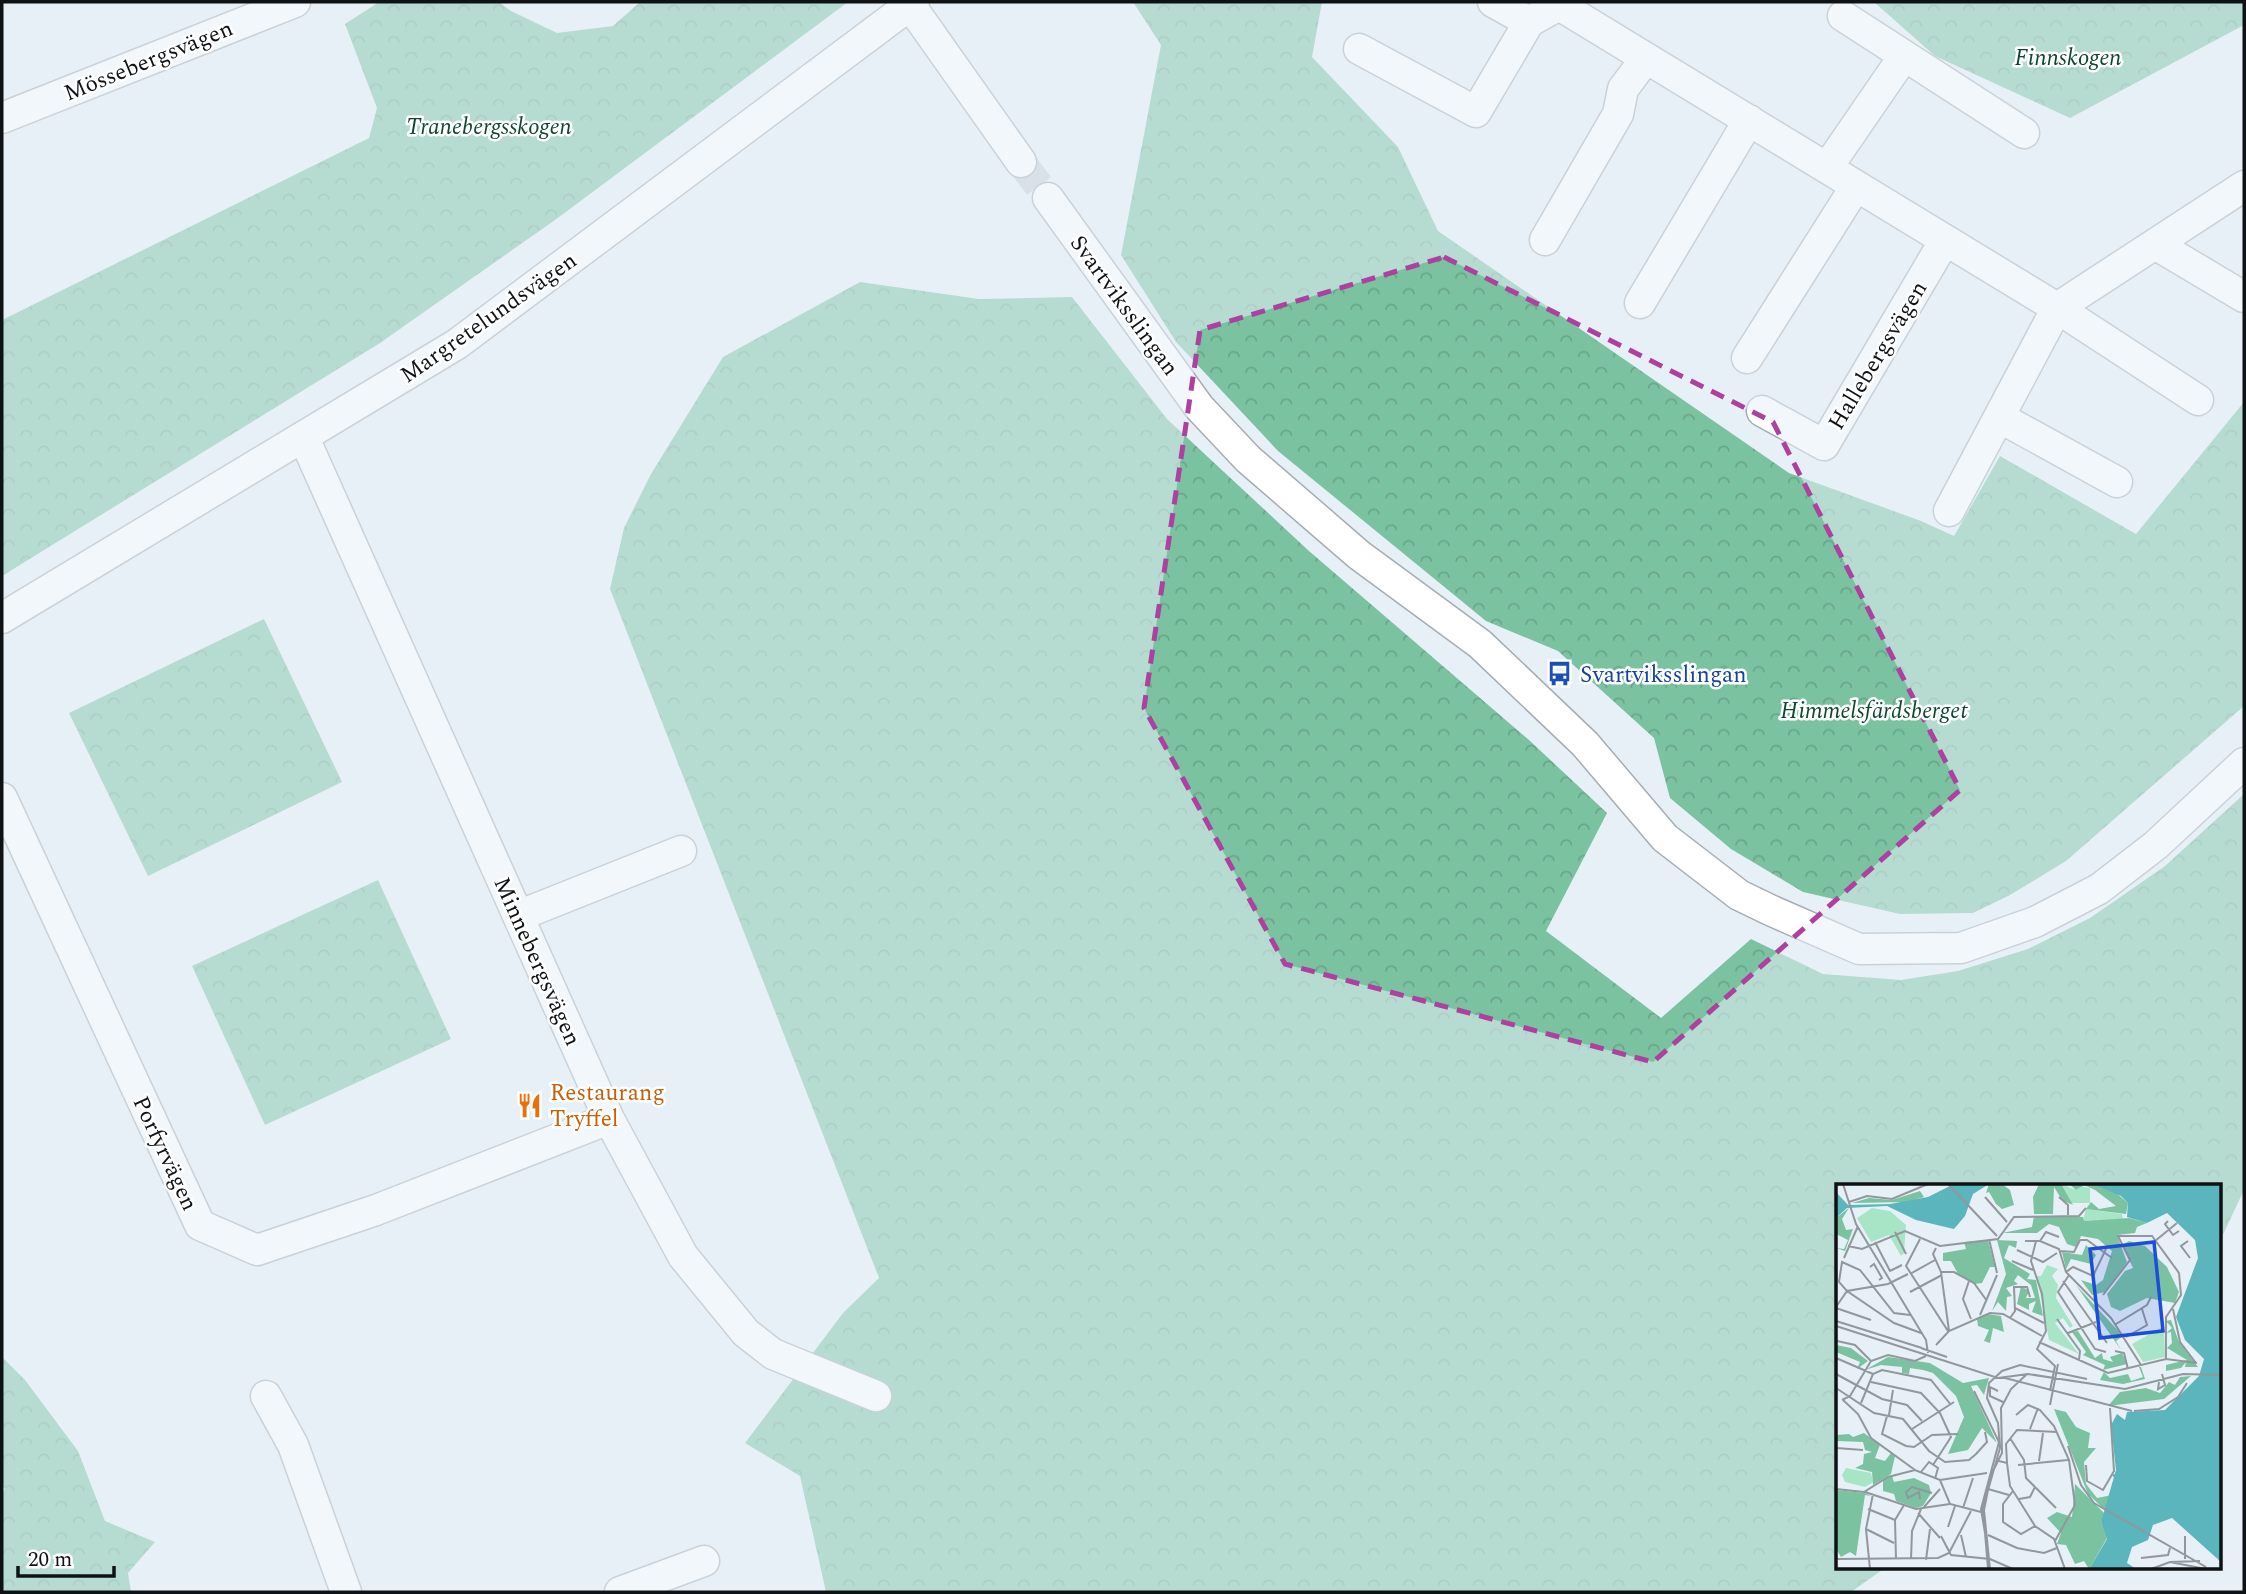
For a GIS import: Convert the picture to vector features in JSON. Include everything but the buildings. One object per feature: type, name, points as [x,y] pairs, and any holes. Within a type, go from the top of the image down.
[{"type":"street","name":"Mössebergsvägen","points":[[2,118],[295,2]]},
{"type":"street","points":[[1493,2],[1529,22]]},
{"type":"street","points":[[912,3],[1021,162]]},
{"type":"street","name":"Margretelundsvägen","points":[[2,618],[457,344],[912,3]]},
{"type":"street","points":[[1359,49],[1476,112],[1529,22],[1560,3],[2057,308],[2198,400]]},
{"type":"street","points":[[1843,16],[2024,133]]},
{"type":"street","points":[[1827,168],[1904,56]]},
{"type":"street","points":[[1545,240],[1618,114],[1623,89],[1646,58]]},
{"type":"street","points":[[1640,303],[1749,120]]},
{"type":"street","points":[[1747,359],[1856,186]]},
{"type":"street","points":[[1950,511],[2057,308],[2244,186]]},
{"type":"street","name":"Svartviksslingan","points":[[1048,198],[1159,355],[1199,407],[1248,459],[1359,555],[1480,644],[1585,744],[1665,838],[1740,895],[1770,910],[1859,949],[1961,948],[2035,922],[2099,889],[2156,845],[2244,763]]},
{"type":"street","name":"Hallebergsvägen","points":[[1762,411],[1824,445],[1945,240]]},
{"type":"street","points":[[2155,244],[2244,297]]},
{"type":"street","points":[[1999,416],[2117,482]]},
{"type":"street","name":"Minnebergsvägen","points":[[304,438],[608,1119],[683,1256],[746,1333],[774,1354],[876,1396]]},
{"type":"street","name":"Porfyrvägen","points":[[2,798],[200,1225],[257,1250],[376,1210],[608,1119]]},
{"type":"street","points":[[518,916],[681,851]]},
{"type":"street","points":[[266,1396],[293,1445],[346,1592]]},
{"type":"street","points":[[620,1592],[704,1561]]},
{"type":"highlighted area","points":[[1444,257],[1773,422],[1960,790],[1653,1062],[1285,964],[1144,708],[1200,330]]},
{"type":"green space","name":"Tranebergsskogen","points":[[379,2],[499,2],[511,11],[557,33],[613,26],[640,2],[848,2],[555,220],[380,343],[2,576],[2,320],[369,138],[377,108],[345,24]]},
{"type":"green space","name":"Himmelsfärdsberget","points":[[1133,2],[1322,2],[1312,57],[1398,147],[1438,231],[1789,473],[1921,521],[1954,536],[2000,456],[2136,534],[2244,402],[2244,706],[2066,861],[2010,895],[1973,913],[1900,914],[1803,892],[1731,849],[1670,798],[1654,738],[1558,651],[1486,621],[1278,451],[1176,342],[1121,255],[1161,45]]},
{"type":"green space","name":"Finnskogen","points":[[1874,2],[2244,2],[2244,25],[2070,118],[1935,56]]},
{"type":"green space","points":[[860,282],[979,299],[1072,297],[1167,419],[1309,551],[1529,740],[1607,813],[1546,931],[1661,1018],[1751,939],[1823,974],[1901,980],[1958,971],[2028,949],[2090,918],[2165,866],[2244,794],[2244,1190],[2222,1237],[2222,1184],[1836,1184],[1836,1570],[1882,1570],[1851,1592],[826,1592],[800,1476],[745,1443],[843,1313],[879,1278],[610,589],[624,528],[651,474],[723,357]]},
{"type":"green space","points":[[264,619],[342,782],[148,876],[69,713]]},
{"type":"green space","points":[[378,880],[451,1039],[265,1125],[192,966]]},
{"type":"green space","points":[[2,1357],[25,1380],[78,1451],[105,1521],[155,1542],[128,1573],[131,1592],[2,1592],[2,1495],[5,1488],[2,1487]]},
{"type":"tunnel","points":[[1021,162],[1048,198]]},
{"type":"place","name":"Svartviksslingan","points":[[1560,674]]},
{"type":"place","name":"Restaurang Tryffel","points":[[530,1105]]}]
